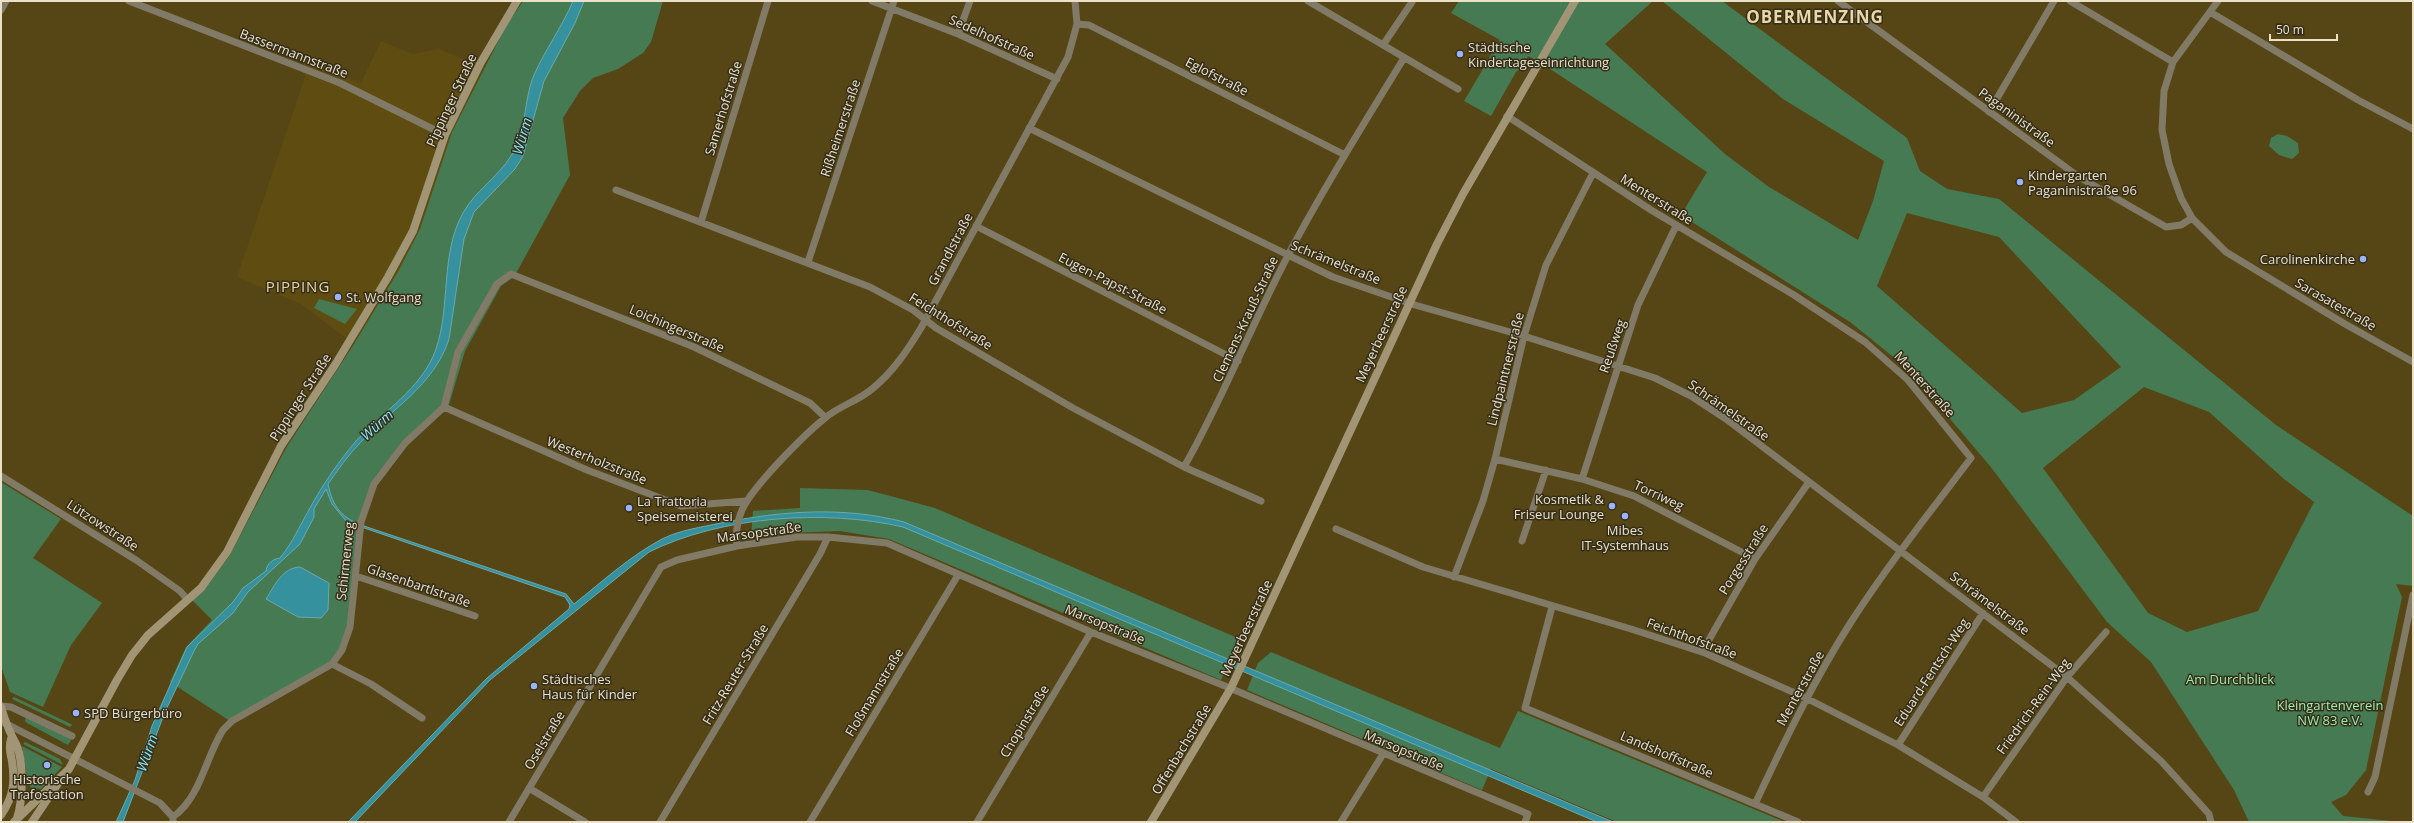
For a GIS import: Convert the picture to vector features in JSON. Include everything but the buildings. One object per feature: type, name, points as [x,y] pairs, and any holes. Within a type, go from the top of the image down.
[{"type":"street","points":[[1,10],[6,1]]},
{"type":"street","name":"Bassermannstraße","points":[[129,1],[340,83],[445,135]]},
{"type":"street","name":"Pippinger Straße","points":[[32,822],[76,758],[132,655],[148,635],[201,588],[227,552],[281,446],[335,365],[388,277],[412,231],[445,135],[484,57],[517,1]]},
{"type":"street","name":"Samerhofstraße","points":[[701,222],[768,1]]},
{"type":"street","name":"Sedelhofstraße","points":[[872,1],[958,34],[1057,79]]},
{"type":"street","name":"Rißheimerstraße","points":[[808,262],[894,1]]},
{"type":"street","points":[[958,34],[970,1]]},
{"type":"street","name":"Grandlstraße","points":[[737,546],[736,530],[741,511],[747,501],[782,460],[825,417],[871,390],[899,363],[926,320],[1068,57],[1077,24],[1074,1]]},
{"type":"street","points":[[1308,1],[1458,89]]},
{"type":"street","name":"Meyerbeerstraße","points":[[1231,688],[1408,303],[1463,194],[1575,1]]},
{"type":"street","name":"Paganinistraße","points":[[1838,1],[2079,177],[2166,227],[2181,225],[2192,218]]},
{"type":"street","points":[[1989,112],[2054,1]]},
{"type":"street","points":[[2070,1],[2173,62]]},
{"type":"street","name":"Sarasatestraße","points":[[2218,1],[2173,62],[2164,91],[2162,130],[2169,164],[2181,198],[2192,218],[2226,252],[2345,324],[2413,362]]},
{"type":"street","points":[[1384,45],[1412,2]]},
{"type":"street","points":[[2210,12],[2358,100],[2413,129]]},
{"type":"street","name":"Eglofstraße","points":[[1077,24],[1089,25],[1345,155]]},
{"type":"street","name":"Clemens-Krauß-Straße","points":[[1184,467],[1211,419],[1288,256],[1345,155],[1404,58]]},
{"type":"street","name":"Menterstraße","points":[[1508,116],[1676,226],[1794,295],[1865,342],[1908,380],[1971,458],[1900,552],[1851,622],[1806,698],[1755,804]]},
{"type":"street","name":"Schrämelstraße","points":[[1030,128],[1333,277],[1408,303],[1618,365],[1655,378],[1691,396],[1809,482],[2068,677],[2161,761],[2209,814],[2211,822]]},
{"type":"street","name":"Lindpaintnerstraße","points":[[1454,577],[1483,501],[1495,459],[1524,336],[1546,265],[1593,173]]},
{"type":"street","name":"Feichthofstraße","points":[[616,190],[808,262],[870,287],[1073,408],[1184,467],[1261,501]]},
{"type":"street","name":"Eugen-Papst-Straße","points":[[976,226],[1238,361]]},
{"type":"street","name":"Reußweg","points":[[1582,479],[1638,305],[1676,226]]},
{"type":"street","name":"Loichingerstraße","points":[[444,407],[458,352],[497,284],[512,274],[694,347],[810,403],[825,417]]},
{"type":"street","name":"Westerholzstraße","points":[[444,407],[587,470],[681,506],[747,501]]},
{"type":"street","name":"Schirmerweg","points":[[173,820],[191,800],[223,730],[232,721],[332,664],[342,650],[350,628],[361,522],[374,484],[405,443],[444,407]]},
{"type":"street","name":"Torriweg","points":[[1495,459],[1582,479],[1634,496],[1755,559]]},
{"type":"street","points":[[1522,540],[1546,470]]},
{"type":"street","name":"Lützowstraße","points":[[1,476],[136,560],[180,591],[187,600]]},
{"type":"street","name":"Porgesstraße","points":[[1702,652],[1755,559],[1809,482]]},
{"type":"street","name":"Feichthofstraße","points":[[1336,529],[1423,567],[1702,652],[1806,698],[1898,745],[1982,797],[2016,822]]},
{"type":"street","name":"Marsopstraße","points":[[661,567],[677,560],[737,546],[797,537],[828,537],[887,543],[1091,632],[1231,688],[1383,754],[1528,814],[1525,822]]},
{"type":"street","name":"Fritz-Reuter-Straße","points":[[660,822],[820,554],[828,537]]},
{"type":"street","name":"Oselstraße","points":[[509,822],[661,567]]},
{"type":"street","name":"Floßmannstraße","points":[[810,822],[958,575]]},
{"type":"street","name":"Glasenbartlstraße","points":[[356,576],[475,616]]},
{"type":"street","points":[[2368,792],[2375,778],[2413,595]]},
{"type":"street","name":"Landshoffstraße","points":[[1552,607],[1525,708],[1798,822]]},
{"type":"street","name":"Eduard-Fentsch-Weg","points":[[1898,745],[1983,613]]},
{"type":"street","name":"Chopinstraße","points":[[977,822],[1091,632]]},
{"type":"street","name":"Friedrich-Rein-Weg","points":[[1982,797],[2068,677],[2106,632]]},
{"type":"street","points":[[332,664],[370,684],[422,718]]},
{"type":"street","name":"Offenbachstraße","points":[[1151,822],[1231,688]]},
{"type":"street","points":[[15,821],[21,801],[22,776],[16,745],[11,739],[4,722],[1,707],[11,707],[72,736]]},
{"type":"street","points":[[4,722],[76,758],[160,803],[173,820]]},
{"type":"street","points":[[1,815],[11,799],[14,788],[14,775],[9,747],[11,739]]},
{"type":"street","points":[[1342,822],[1383,754]]},
{"type":"street","name":"Pippinger Straße","points":[[15,821],[61,778]]},
{"type":"street","points":[[529,788],[585,822]]},
{"type":"shaded area","points":[[381,41],[412,54],[438,49],[485,67],[452,132],[420,229],[399,270],[354,344],[301,304],[237,277],[305,77],[304,61],[361,83]]},
{"type":"green space","points":[[523,1],[663,1],[651,42],[643,53],[618,69],[593,78],[580,91],[563,118],[570,175],[514,277],[501,286],[465,351],[448,408],[408,445],[375,488],[364,519],[352,630],[332,665],[233,723],[170,682],[186,647],[212,620],[191,599],[210,582],[230,555],[286,448],[354,344],[399,270],[420,229],[452,132],[505,28]]},
{"type":"green space","name":"Am Durchblick","points":[[1459,1],[1653,1],[1605,44],[1725,154],[1769,187],[1858,240],[1873,201],[1884,161],[1783,99],[1662,1],[1722,1],[1907,138],[1920,171],[1947,189],[1999,199],[2276,425],[2413,516],[2413,586],[2396,584],[2402,597],[2366,770],[2346,795],[2331,802],[2343,816],[2401,822],[2249,822],[2234,790],[2151,662],[2107,622],[1990,466],[1907,368],[1850,322],[1681,215],[1707,172],[1541,63],[1528,56],[1523,67],[1516,72],[1491,116],[1464,101],[1500,40],[1451,13]],"holes":[[[1907,213],[1999,237],[2121,367],[2074,400],[2022,413],[1877,286]],[[2144,387],[2209,412],[2284,479],[2314,502],[2258,611],[2187,632],[2148,613],[2043,468]]]},
{"type":"green space","points":[[2278,134],[2287,136],[2298,143],[2299,153],[2292,159],[2279,155],[2269,146],[2271,138]]},
{"type":"green space","points":[[319,299],[357,309],[345,324],[314,308]]},
{"type":"green space","points":[[1,482],[61,519],[33,558],[102,603],[71,645],[43,707],[10,692],[1,666]]},
{"type":"green space","points":[[800,488],[868,490],[935,508],[1240,639],[1221,680],[889,539],[840,531],[789,533],[751,538],[753,511],[800,508]]},
{"type":"green space","points":[[1271,652],[1500,748],[1518,711],[1785,822],[1617,822],[1491,769],[1482,790],[1247,690],[1258,663]]},
{"type":"green space","points":[[14,697],[72,725],[70,727],[12,699]]},
{"type":"green space","points":[[26,717],[73,737],[68,745],[27,723],[25,721]]},
{"type":"green space","points":[[25,742],[60,759],[63,765],[23,744]]},
{"type":"green space","points":[[22,746],[62,767],[41,789],[32,788],[28,785]]},
{"type":"water","name":"Würm","points":[[573,1],[584,1],[575,23],[544,81],[523,156],[515,169],[474,212],[464,239],[449,339],[442,356],[422,384],[356,448],[328,484],[336,506],[344,516],[364,526],[566,594],[574,604],[639,553],[662,539],[691,529],[744,519],[790,513],[812,512],[858,514],[904,522],[1613,822],[1597,822],[903,527],[873,521],[841,518],[808,518],[774,519],[709,530],[678,540],[649,552],[490,680],[355,822],[348,822],[487,678],[569,609],[570,605],[565,597],[347,522],[332,504],[326,489],[314,509],[314,517],[300,544],[248,592],[233,613],[198,644],[165,712],[123,822],[116,822],[135,780],[152,726],[187,647],[233,602],[243,588],[266,571],[271,562],[280,558],[293,540],[320,490],[343,457],[367,430],[412,388],[430,363],[441,332],[448,262],[456,229],[468,205],[506,164],[516,147],[520,137],[528,95],[534,75]]},
{"type":"water","points":[[300,567],[329,583],[328,610],[321,618],[298,617],[266,599],[276,583],[288,570]]},
{"type":"place","name":"Städtische Kindertageseinrichtung","points":[[1460,54]]},
{"type":"place","name":"Kindergarten Paganinistraße 96","points":[[2020,182]]},
{"type":"place","name":"Carolinenkirche","points":[[2363,259]]},
{"type":"place","name":"St. Wolfgang","points":[[338,297]]},
{"type":"place","name":"Kosmetik & Friseur Lounge","points":[[1612,506]]},
{"type":"place","name":"La Trattoria Speisemeisterei","points":[[629,508]]},
{"type":"place","name":"Mibes IT-Systemhaus","points":[[1625,516]]},
{"type":"place","name":"Städtisches Haus für Kinder","points":[[534,686]]},
{"type":"place","name":"SPD Bürgerbüro","points":[[76,713]]},
{"type":"place","name":"Historische Trafostation","points":[[47,765]]},
{"type":"district","name":"OBERMENZING","points":[[1815,17]]},
{"type":"district","name":"PIPPING","points":[[298,287]]},
{"type":"park label","name":"Kleingartenverein NW 83 e.V.","points":[[2330,712]]}]
